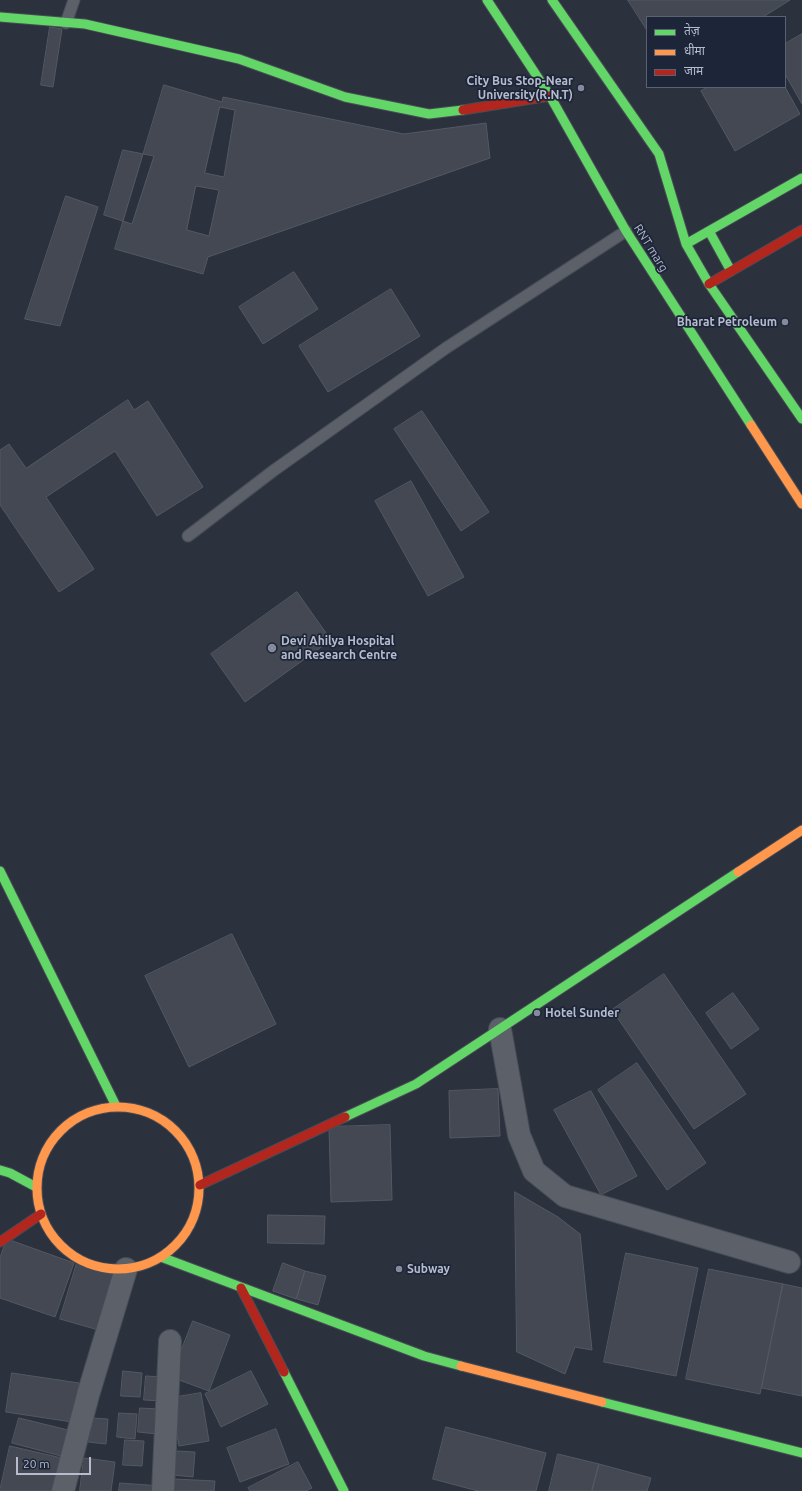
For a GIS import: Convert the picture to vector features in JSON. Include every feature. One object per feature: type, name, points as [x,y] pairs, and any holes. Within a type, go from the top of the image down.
[{"type":"main road","name":"RNT marg","points":[[487,0],[550,96],[626,231],[802,504]]},
{"type":"main road","points":[[552,0],[659,154],[686,244],[709,284],[802,419]]},
{"type":"main road","points":[[0,17],[85,24],[239,59],[345,97],[429,114],[476,109],[550,96]]},
{"type":"main road","points":[[686,244],[802,178]]},
{"type":"main road","points":[[709,284],[802,230]]},
{"type":"main road","points":[[710,231],[731,271]]},
{"type":"main road","points":[[200,1185],[416,1084],[802,830]]},
{"type":"main road","points":[[0,871],[116,1106]]},
{"type":"main road","points":[[116,1106],[141,1109],[164,1120],[183,1138],[195,1160],[200,1185],[196,1214],[182,1239],[173,1249],[161,1257],[144,1265],[126,1269],[99,1267],[74,1256],[54,1238],[41,1214],[36,1187],[39,1167],[47,1148],[59,1131],[76,1118],[95,1110],[116,1106]]},
{"type":"main road","points":[[0,1170],[10,1173],[36,1187]]},
{"type":"main road","points":[[0,1242],[41,1214]]},
{"type":"main road","points":[[161,1257],[424,1356],[802,1453]]},
{"type":"main road","points":[[241,1288],[344,1491]]},
{"type":"street","points":[[500,1029],[519,1135],[534,1171],[565,1196],[789,1262]]},
{"type":"street","points":[[62,1491],[88,1395],[126,1269]]},
{"type":"street","points":[[163,1491],[170,1342]]},
{"type":"lane","points":[[66,23],[74,0]]},
{"type":"lane","points":[[188,536],[273,471],[440,353],[626,231]]},
{"type":"building","points":[[628,0],[790,0],[765,16],[646,16],[646,28]]},
{"type":"building","points":[[50,27],[62,29],[53,87],[41,85]]},
{"type":"building","points":[[802,34],[802,104],[786,76],[786,43]]},
{"type":"building","points":[[164,85],[222,102],[223,97],[404,134],[486,123],[490,158],[208,257],[203,274],[115,249]]},
{"type":"building","points":[[706,88],[786,88],[800,114],[735,151],[701,91]]},
{"type":"building","points":[[220,107],[235,110],[224,177],[205,173]]},
{"type":"building","points":[[123,150],[154,156],[132,224],[104,215]]},
{"type":"building","points":[[196,186],[219,190],[209,236],[187,230]]},
{"type":"building","points":[[66,196],[98,207],[60,326],[25,319]]},
{"type":"building","points":[[294,272],[318,309],[263,344],[239,307]]},
{"type":"building","points":[[391,289],[420,336],[328,392],[299,346]]},
{"type":"building","points":[[128,400],[134,410],[148,401],[203,487],[157,516],[115,451],[46,497],[94,569],[59,592],[0,505],[0,450],[9,444],[26,468]]},
{"type":"building","points":[[422,411],[489,512],[461,531],[394,429]]},
{"type":"building","points":[[411,481],[464,577],[428,596],[375,501]]},
{"type":"building","points":[[297,592],[331,640],[245,702],[211,654]]},
{"type":"building","points":[[232,934],[276,1024],[189,1067],[145,976]]},
{"type":"building","points":[[664,974],[746,1094],[694,1129],[612,1010]]},
{"type":"building","points":[[733,993],[759,1029],[731,1049],[706,1013]]},
{"type":"building","points":[[637,1063],[706,1163],[667,1190],[598,1090]]},
{"type":"building","points":[[498,1089],[500,1136],[450,1138],[449,1091]]},
{"type":"building","points":[[591,1091],[637,1176],[601,1195],[554,1110]]},
{"type":"building","points":[[390,1125],[392,1200],[331,1202],[329,1127]]},
{"type":"building","points":[[515,1192],[558,1217],[580,1234],[592,1350],[575,1347],[565,1374],[517,1352]]},
{"type":"building","points":[[268,1215],[325,1216],[324,1244],[268,1243]]},
{"type":"building","points":[[7,1239],[74,1263],[55,1317],[0,1298],[0,1258]]},
{"type":"building","points":[[626,1253],[698,1268],[676,1376],[604,1362]]},
{"type":"building","points":[[77,1263],[118,1275],[102,1331],[60,1319]]},
{"type":"building","points":[[283,1263],[305,1271],[296,1299],[273,1291]]},
{"type":"building","points":[[709,1269],[783,1284],[760,1394],[686,1379]]},
{"type":"building","points":[[305,1271],[326,1276],[318,1305],[297,1299]]},
{"type":"building","points":[[783,1284],[802,1288],[802,1396],[762,1388]]},
{"type":"building","points":[[193,1321],[230,1335],[209,1391],[171,1377]]},
{"type":"building","points":[[123,1371],[142,1373],[140,1397],[121,1396]]},
{"type":"building","points":[[251,1371],[268,1404],[221,1427],[205,1394]]},
{"type":"building","points":[[12,1373],[79,1383],[72,1422],[6,1412]]},
{"type":"building","points":[[146,1376],[165,1377],[163,1401],[144,1400]]},
{"type":"building","points":[[201,1393],[209,1441],[179,1446],[171,1398]]},
{"type":"building","points":[[140,1408],[159,1409],[157,1434],[138,1432]]},
{"type":"building","points":[[119,1413],[137,1414],[135,1439],[117,1437]]},
{"type":"building","points":[[19,1418],[68,1430],[61,1456],[12,1443]]},
{"type":"building","points":[[90,1418],[108,1419],[106,1444],[88,1442]]},
{"type":"building","points":[[446,1427],[546,1453],[536,1491],[478,1491],[433,1479]]},
{"type":"building","points":[[276,1429],[289,1464],[240,1482],[227,1448]]},
{"type":"building","points":[[125,1440],[144,1441],[142,1466],[123,1465]]},
{"type":"building","points":[[10,1446],[66,1459],[58,1491],[0,1491]]},
{"type":"building","points":[[176,1451],[195,1452],[193,1477],[174,1475]]},
{"type":"building","points":[[558,1454],[599,1464],[592,1491],[549,1491]]},
{"type":"building","points":[[84,1458],[115,1462],[111,1491],[80,1491]]},
{"type":"building","points":[[298,1462],[312,1488],[306,1491],[250,1491],[248,1488]]},
{"type":"building","points":[[599,1464],[651,1478],[647,1491],[592,1491]]},
{"type":"building","points":[[174,1479],[215,1481],[214,1491],[173,1491]]},
{"type":"building","points":[[120,1483],[161,1486],[161,1491],[119,1491]]},
{"type":"traffic: fast","points":[[487,0],[550,96],[626,231],[751,425]]},
{"type":"traffic: fast","points":[[552,0],[659,154],[686,244],[709,284],[802,419]]},
{"type":"traffic: fast","points":[[0,17],[85,24],[239,59],[345,97],[429,114],[463,110]]},
{"type":"traffic: fast","points":[[686,244],[802,178]]},
{"type":"traffic: fast","points":[[709,231],[731,271]]},
{"type":"traffic: fast","points":[[0,871],[116,1106]]},
{"type":"traffic: fast","points":[[345,1117],[416,1084],[738,872]]},
{"type":"traffic: fast","points":[[0,1170],[10,1173],[36,1187]]},
{"type":"traffic: fast","points":[[161,1257],[424,1356],[461,1366]]},
{"type":"traffic: fast","points":[[284,1372],[344,1491]]},
{"type":"traffic: fast","points":[[602,1402],[802,1453]]},
{"type":"traffic: slow","points":[[751,425],[802,504]]},
{"type":"traffic: slow","points":[[738,872],[802,830]]},
{"type":"traffic: slow","points":[[110,1107],[126,1107],[142,1110],[156,1116],[169,1125],[181,1137],[190,1150],[196,1164],[199,1188],[198,1204],[190,1226],[181,1239],[169,1251],[156,1260],[142,1266],[126,1269],[110,1269],[94,1266],[80,1260],[67,1251],[55,1239],[46,1226],[40,1212],[37,1196],[37,1180],[40,1164],[46,1150],[55,1137],[67,1125],[80,1116],[94,1110],[110,1107]]},
{"type":"traffic: slow","points":[[461,1366],[602,1402]]},
{"type":"traffic: jam","points":[[463,110],[550,96]]},
{"type":"traffic: jam","points":[[709,284],[802,230]]},
{"type":"traffic: jam","points":[[200,1185],[345,1117]]},
{"type":"traffic: jam","points":[[0,1242],[41,1214]]},
{"type":"traffic: jam","points":[[241,1288],[284,1372]]},
{"type":"place","name":"City Bus Stop-Near University(R.N.T)","points":[[581,88]]},
{"type":"place","name":"Bharat Petroleum","points":[[785,322]]},
{"type":"place","name":"Devi Ahilya Hospital and Research Centre","points":[[272,648]]},
{"type":"place","name":"Hotel Sunder","points":[[537,1013]]},
{"type":"place","name":"Subway","points":[[399,1269]]}]
